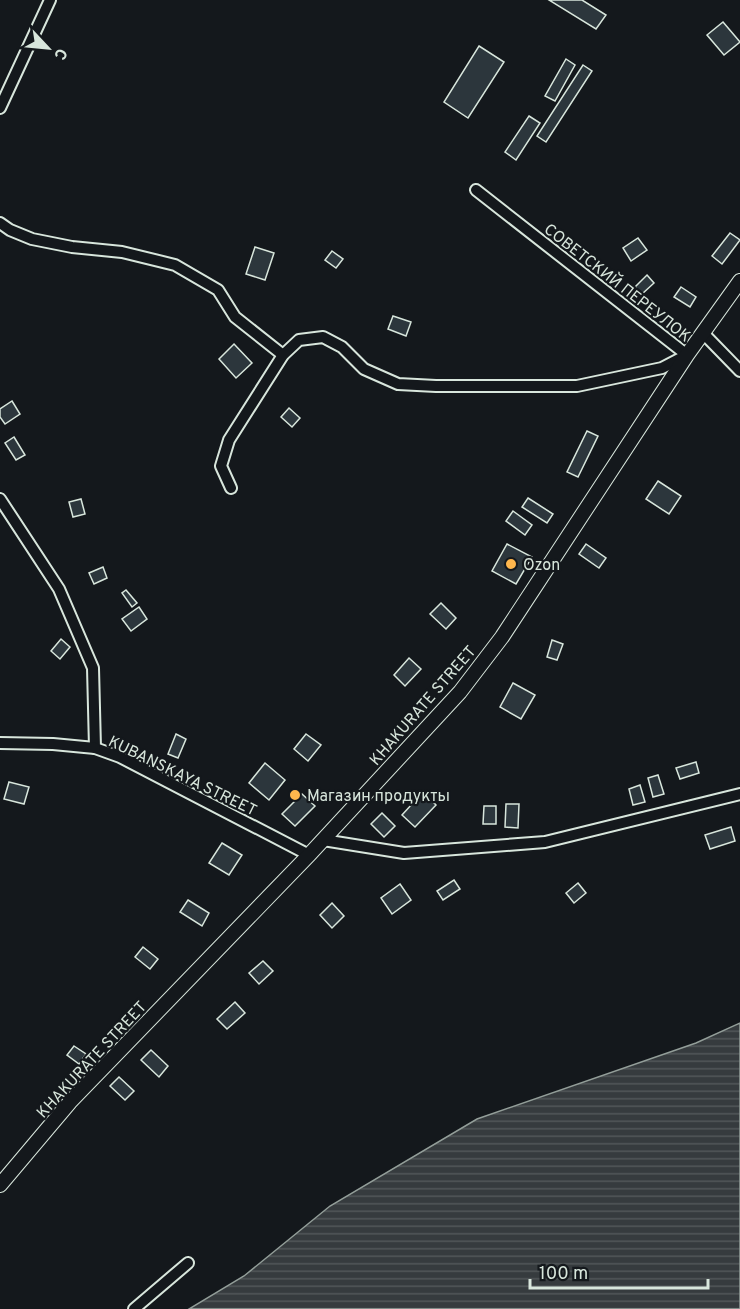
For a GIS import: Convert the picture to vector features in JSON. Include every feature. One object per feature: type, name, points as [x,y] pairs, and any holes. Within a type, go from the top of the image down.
[{"type":"street","points":[[0,108],[50,0]]},
{"type":"street","name":"СОВЕТСКИЙ ПЕРЕУЛОК","points":[[231,488],[221,466],[229,440],[283,355],[299,340],[323,337],[342,347],[364,369],[398,384],[436,386],[577,386],[662,368],[687,355],[476,190]]},
{"type":"street","points":[[0,223],[32,239],[72,247],[122,252],[175,266],[218,290],[235,318],[283,355]]},
{"type":"street","name":"KHAKURATE STREET","points":[[0,1185],[70,1102],[309,855],[460,692],[502,637],[687,355],[740,281]]},
{"type":"street","name":"СОВЕТСКИЙ ПЕРЕУЛОК","points":[[703,333],[740,371]]},
{"type":"street","name":"KUBANSKAYA STREET","points":[[0,499],[59,589],[93,668],[95,748],[120,757],[309,855]]},
{"type":"street","points":[[0,742],[95,748]]},
{"type":"street","points":[[323,840],[404,853],[545,842],[740,794]]},
{"type":"street","points":[[134,1309],[188,1263]]},
{"type":"shaded area","points":[[740,1023],[740,1309],[189,1309],[244,1276],[330,1206],[477,1119],[696,1043]]},
{"type":"building","points":[[549,0],[582,0],[606,15],[596,29]]},
{"type":"building","points":[[723,22],[740,42],[724,55],[707,35]]},
{"type":"building","points":[[479,46],[504,62],[468,118],[444,102]]},
{"type":"building","points":[[566,59],[575,65],[555,101],[545,96]]},
{"type":"building","points":[[583,65],[592,71],[546,142],[537,136]]},
{"type":"building","points":[[529,116],[540,123],[516,160],[505,152]]},
{"type":"building","points":[[730,233],[740,240],[722,264],[712,256]]},
{"type":"building","points":[[638,238],[647,250],[631,261],[623,248]]},
{"type":"building","points":[[255,247],[274,253],[265,280],[246,274]]},
{"type":"building","points":[[332,251],[343,259],[336,268],[325,260]]},
{"type":"building","points":[[647,275],[654,283],[642,294],[635,287]]},
{"type":"building","points":[[681,287],[696,297],[690,307],[674,297]]},
{"type":"building","points":[[393,316],[411,322],[406,336],[388,329]]},
{"type":"building","points":[[234,344],[252,363],[236,378],[219,359]]},
{"type":"building","points":[[12,401],[20,414],[5,424],[0,417],[0,409]]},
{"type":"building","points":[[289,408],[300,418],[292,427],[281,417]]},
{"type":"building","points":[[587,431],[598,436],[578,477],[567,472]]},
{"type":"building","points":[[14,437],[25,455],[16,460],[5,443]]},
{"type":"building","points":[[658,481],[681,496],[669,514],[646,499]]},
{"type":"building","points":[[528,498],[553,514],[547,523],[522,507]]},
{"type":"building","points":[[81,499],[85,514],[73,517],[69,502]]},
{"type":"building","points":[[513,511],[532,525],[525,535],[506,521]]},
{"type":"building","points":[[507,544],[532,557],[516,584],[492,571]]},
{"type":"building","points":[[586,544],[606,558],[599,568],[579,554]]},
{"type":"building","points":[[103,567],[107,578],[94,584],[89,573]]},
{"type":"building","points":[[126,590],[137,603],[132,607],[122,593]]},
{"type":"building","points":[[441,603],[456,618],[446,629],[430,614]]},
{"type":"building","points":[[139,607],[147,619],[131,631],[122,619]]},
{"type":"building","points":[[61,639],[70,647],[60,659],[51,651]]},
{"type":"building","points":[[552,640],[563,644],[557,660],[547,657]]},
{"type":"building","points":[[409,658],[421,669],[405,686],[394,675]]},
{"type":"building","points":[[513,683],[535,695],[521,719],[500,707]]},
{"type":"building","points":[[176,734],[186,739],[178,758],[168,754]]},
{"type":"building","points":[[306,734],[321,745],[308,761],[294,749]]},
{"type":"building","points":[[696,762],[699,773],[680,779],[676,768]]},
{"type":"building","points":[[265,763],[285,780],[269,800],[249,783]]},
{"type":"building","points":[[658,775],[664,794],[653,797],[648,778]]},
{"type":"building","points":[[9,782],[29,787],[24,804],[4,799]]},
{"type":"building","points":[[640,785],[645,802],[633,805],[629,789]]},
{"type":"building","points":[[423,792],[436,805],[415,827],[402,815]]},
{"type":"building","points":[[302,794],[315,806],[295,826],[282,814]]},
{"type":"building","points":[[506,804],[519,804],[518,828],[505,827]]},
{"type":"building","points":[[484,806],[496,806],[496,824],[483,824]]},
{"type":"building","points":[[382,813],[395,826],[384,837],[371,824]]},
{"type":"building","points":[[731,827],[735,841],[710,849],[705,835]]},
{"type":"building","points":[[222,843],[242,855],[229,875],[209,863]]},
{"type":"building","points":[[454,880],[460,889],[443,900],[437,891]]},
{"type":"building","points":[[578,883],[586,893],[574,903],[566,893]]},
{"type":"building","points":[[400,884],[411,900],[392,914],[381,898]]},
{"type":"building","points":[[188,900],[209,913],[202,926],[180,912]]},
{"type":"building","points":[[332,903],[344,916],[332,928],[320,915]]},
{"type":"building","points":[[143,947],[158,959],[150,969],[135,957]]},
{"type":"building","points":[[263,961],[273,971],[259,984],[249,973]]},
{"type":"building","points":[[235,1002],[245,1013],[227,1029],[217,1019]]},
{"type":"building","points":[[74,1046],[86,1054],[79,1064],[67,1055]]},
{"type":"building","points":[[151,1050],[168,1066],[159,1077],[141,1060]]},
{"type":"building","points":[[119,1077],[134,1091],[125,1100],[110,1086]]},
{"type":"place","name":"Ozon","points":[[511,564]]},
{"type":"place","name":"Магазин продукты","points":[[295,795]]}]
